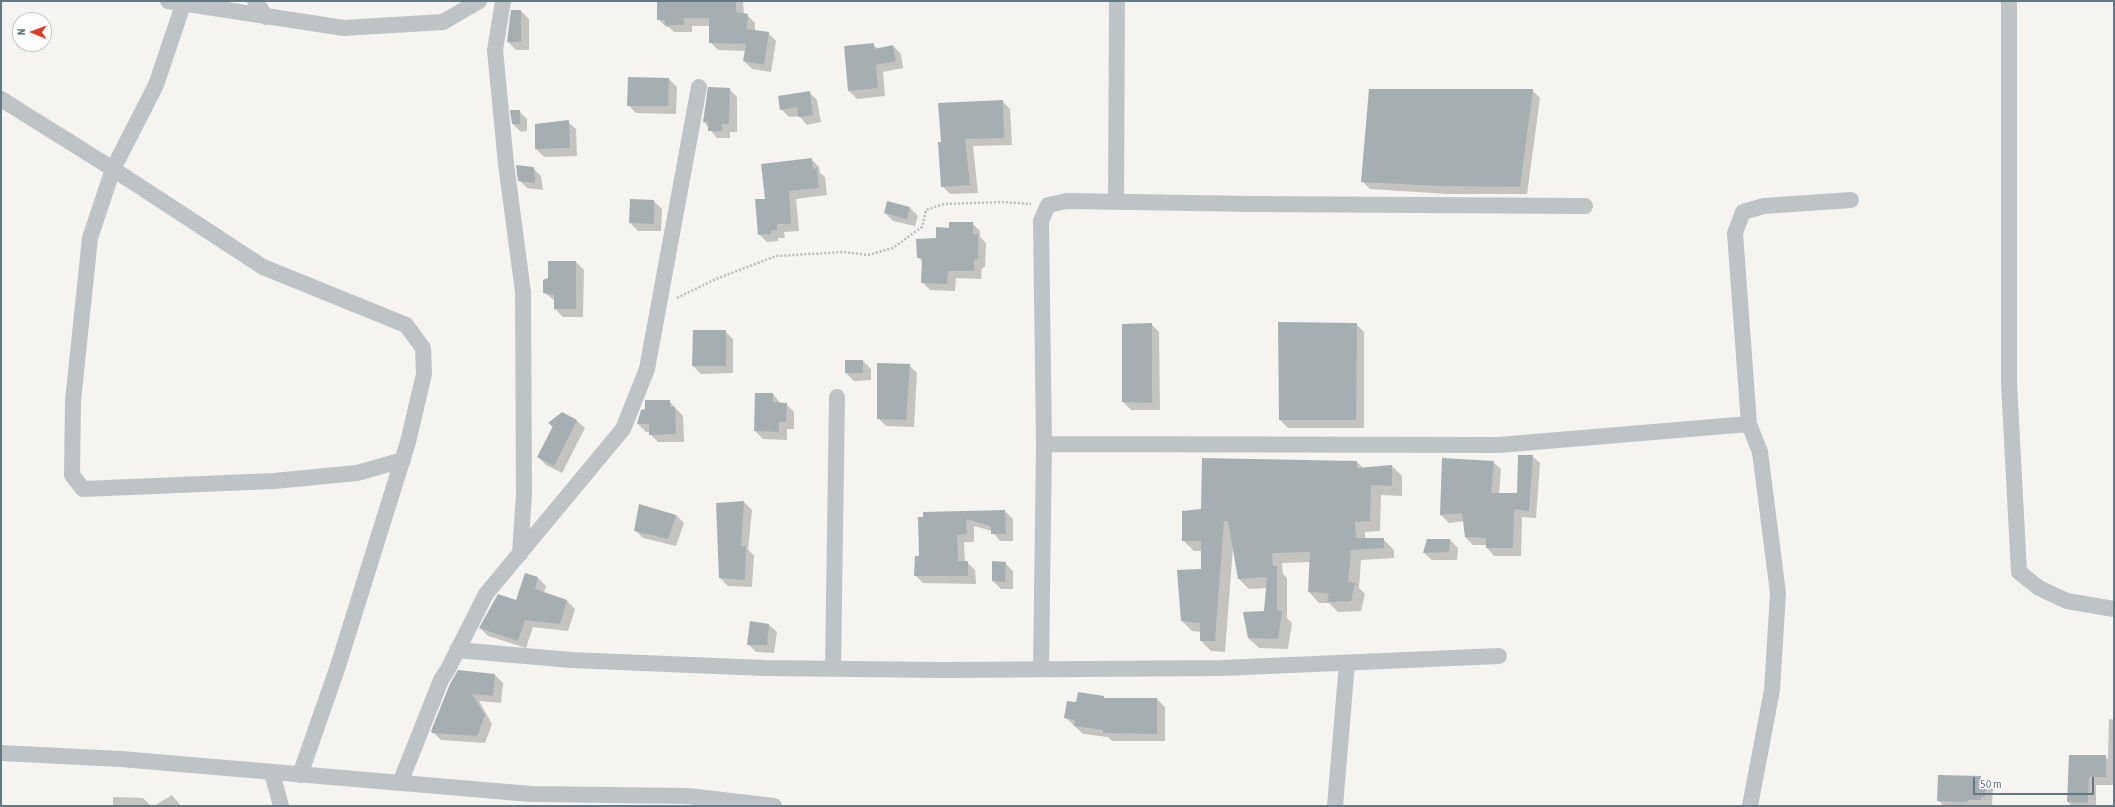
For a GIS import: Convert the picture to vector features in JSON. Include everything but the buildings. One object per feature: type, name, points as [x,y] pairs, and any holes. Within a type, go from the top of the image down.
[{"type":"street","points":[[255,1],[266,17]]},
{"type":"street","points":[[403,460],[357,473],[274,481],[83,489],[72,475],[73,401],[90,238],[113,169],[156,85],[176,3],[344,28],[443,22],[479,1]]},
{"type":"street","points":[[503,1],[496,50],[506,164],[523,292],[524,494],[520,554]]},
{"type":"street","points":[[1116,202],[1118,1]]},
{"type":"street","points":[[2009,1],[2009,383],[2019,572],[2040,588],[2067,601],[2114,609]]},
{"type":"street","points":[[400,784],[441,680],[486,594],[623,429],[647,369],[699,87]]},
{"type":"street","points":[[1,99],[113,169],[263,267],[406,325],[423,348],[424,374],[403,460],[338,666],[300,775]]},
{"type":"street","points":[[1750,806],[1772,690],[1778,593],[1760,452],[1749,424],[1735,233],[1743,212],[1764,206],[1851,200]]},
{"type":"street","points":[[1041,669],[1044,444],[1041,221],[1048,205],[1066,201],[1585,206]]},
{"type":"street","points":[[833,668],[837,396]]},
{"type":"street","points":[[1044,444],[1499,445],[1749,424]]},
{"type":"street","points":[[457,650],[572,660],[764,668],[1222,668],[1499,656]]},
{"type":"street","points":[[1335,806],[1348,663]]},
{"type":"street","points":[[1,753],[121,759],[400,784],[501,799],[531,794],[647,801],[688,796],[774,806]]},
{"type":"street","points":[[272,773],[281,806]]},
{"type":"path","points":[[658,306],[716,279],[776,256],[844,252],[868,255],[893,248],[922,227],[926,210],[944,204],[1003,202],[1048,205]]}]
